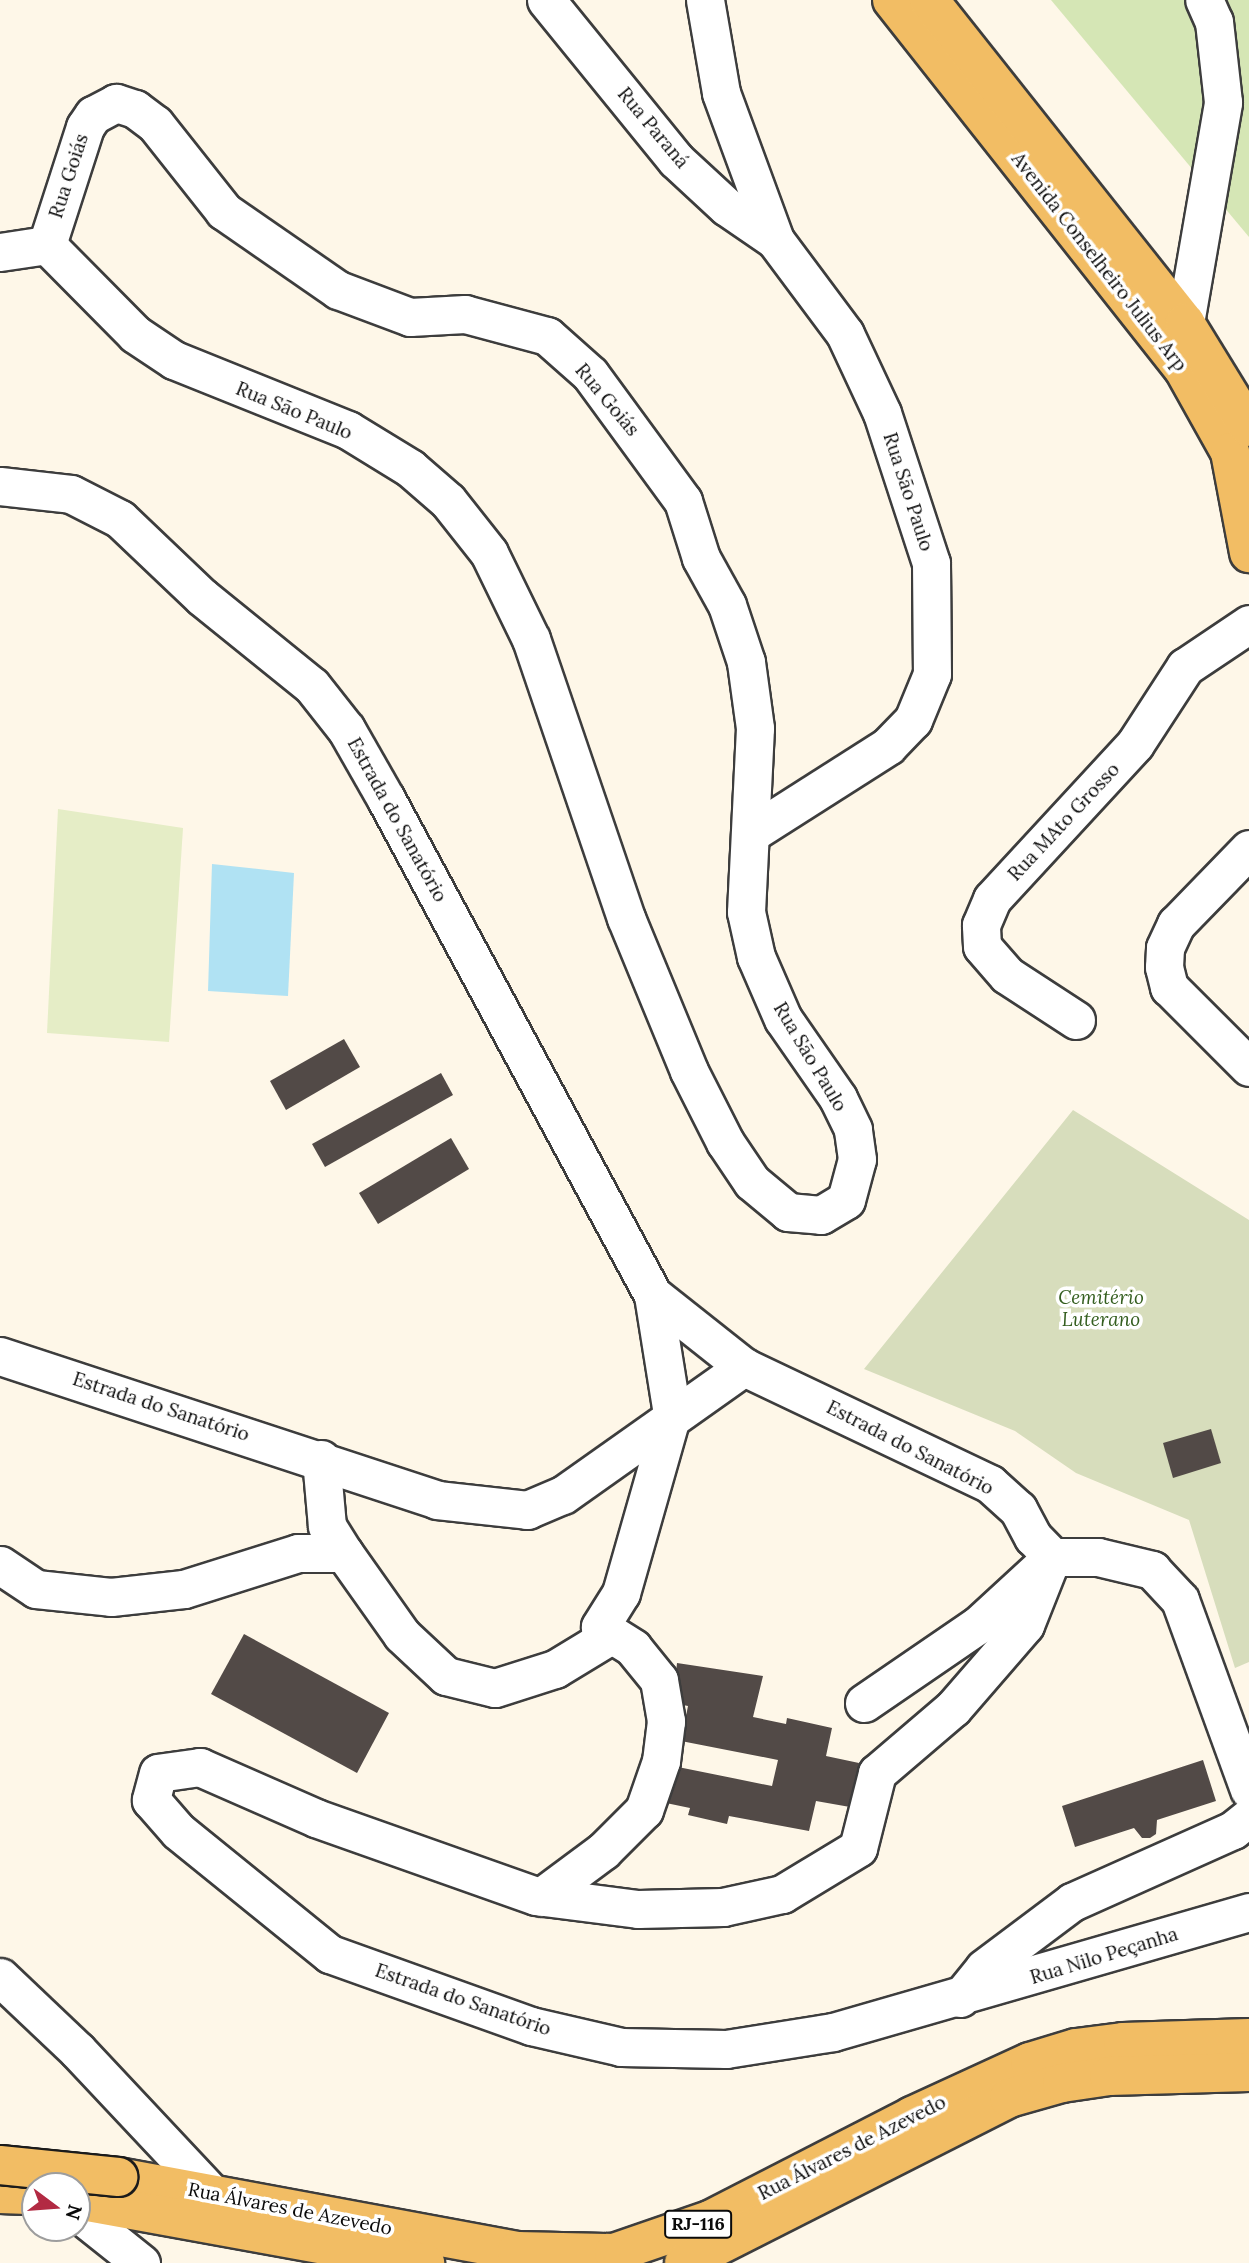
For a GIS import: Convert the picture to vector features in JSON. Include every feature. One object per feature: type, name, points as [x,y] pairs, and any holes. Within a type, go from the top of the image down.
[{"type":"main road","name":"Avenida Conselheiro Julius Arp","points":[[892,0],[1184,368],[1230,452],[1249,553]]},
{"type":"main road","name":"Avenida Conselheiro Julius Arp","points":[[929,0],[1185,323],[1249,427]]},
{"type":"main road","name":"Rua Álvares de Azevedo","points":[[0,2165],[118,2177],[517,2251],[614,2253],[710,2220],[912,2116],[1030,2062],[1076,2048],[1123,2042],[1249,2038]]},
{"type":"main road","name":"Rua Álvares de Azevedo","points":[[684,2263],[1009,2098],[1062,2083],[1109,2076],[1249,2072]]},
{"type":"main road","points":[[0,2194],[21,2194]]},
{"type":"main road","name":"Rua Álvares de Azevedo","points":[[91,2202],[155,2211],[425,2263]]},
{"type":"street","name":"Rua Paraná","points":[[547,0],[676,160],[727,208],[775,240]]},
{"type":"street","name":"Rua São Paulo","points":[[47,245],[135,334],[174,360],[348,430],[410,468],[448,501],[489,553],[531,639],[626,918],[689,1072],[725,1142],[752,1182],[788,1212],[821,1215],[846,1200],[855,1181],[853,1129],[838,1098],[783,1019],[756,957],[746,912],[753,832],[888,746],[913,720],[932,674],[930,563],[882,413],[845,334],[775,240],[721,93],[705,0]]},
{"type":"street","points":[[1185,323],[1223,102],[1214,22],[1204,0]]},
{"type":"street","name":"Rua Goiás","points":[[47,245],[64,179],[85,127],[93,115],[116,103],[135,109],[155,124],[223,211],[338,290],[410,317],[465,314],[547,336],[590,374],[684,501],[701,558],[726,605],[746,662],[755,728],[753,832]]},
{"type":"street","points":[[0,252],[47,245]]},
{"type":"street","points":[[1143,273],[1197,245]]},
{"type":"street","name":"Estrada do Sanatório","points":[[0,486],[71,494],[120,519],[202,597],[312,686],[346,729],[386,799],[653,1295],[672,1414],[621,1593],[600,1627],[611,1635]]},
{"type":"street","name":"Rua MAto Grosso","points":[[1076,1020],[1007,975],[982,946],[981,925],[992,899],[1135,744],[1185,667],[1249,624]]},
{"type":"street","points":[[1249,849],[1176,924],[1165,948],[1169,987],[1249,1067]]},
{"type":"street","name":"Estrada do Sanatório","points":[[653,1295],[744,1367],[990,1484],[1018,1509],[1033,1537],[1052,1557],[1025,1625],[953,1708],[877,1773],[858,1848],[782,1894],[723,1907],[638,1909],[541,1897],[316,1818],[200,1767],[158,1773],[151,1800],[178,1831],[330,1954],[531,2026],[621,2047],[726,2049],[833,2032],[959,1998]]},
{"type":"street","name":"Estrada do Sanatório","points":[[0,1356],[321,1459],[437,1500],[527,1510],[563,1495],[672,1414],[700,1401],[744,1367]]},
{"type":"street","points":[[321,1459],[327,1526],[402,1635],[446,1676],[495,1688],[555,1669],[611,1635],[633,1648],[659,1680],[666,1721],[661,1761],[643,1810],[603,1851],[541,1897]]},
{"type":"street","points":[[0,1565],[36,1589],[111,1597],[184,1589],[298,1553],[344,1553]]},
{"type":"street","points":[[864,1703],[978,1625],[1052,1557],[1097,1557],[1152,1570],[1180,1601],[1249,1790]]},
{"type":"street","points":[[959,1998],[984,1968],[1072,1902],[1233,1830],[1249,1817]]},
{"type":"street","name":"Rua Nilo Peçanha","points":[[959,1998],[1249,1912]]},
{"type":"street","points":[[0,1977],[76,2050],[212,2194]]},
{"type":"street","points":[[0,2152],[26,2172]]},
{"type":"street","points":[[91,2223],[141,2263]]},
{"type":"green space","points":[[1051,0],[1249,0],[1249,237]]},
{"type":"green space","points":[[58,809],[183,828],[169,1042],[47,1033]]},
{"type":"green space","name":"Cemitério Luterano","points":[[1073,1110],[1249,1220],[1249,1662],[1235,1668],[1189,1520],[1076,1473],[1015,1431],[864,1369]]},
{"type":"water","points":[[212,864],[294,873],[288,996],[208,991]]},
{"type":"building","points":[[344,1039],[360,1067],[286,1110],[270,1081]]},
{"type":"building","points":[[441,1073],[453,1095],[325,1167],[312,1144]]},
{"type":"building","points":[[451,1138],[469,1169],[378,1224],[359,1193]]},
{"type":"building","points":[[1211,1429],[1221,1463],[1173,1478],[1163,1443]]},
{"type":"building","points":[[244,1634],[389,1713],[357,1773],[211,1694]]},
{"type":"building","points":[[677,1663],[763,1676],[753,1717],[786,1724],[787,1718],[832,1728],[826,1756],[859,1763],[850,1807],[816,1801],[809,1831],[729,1816],[727,1824],[688,1815],[690,1808],[666,1803],[673,1766],[772,1786],[778,1760],[681,1741],[688,1706],[673,1703]]},
{"type":"building","points":[[1203,1760],[1216,1801],[1157,1820],[1156,1834],[1150,1838],[1142,1838],[1134,1828],[1075,1847],[1062,1806]]}]
